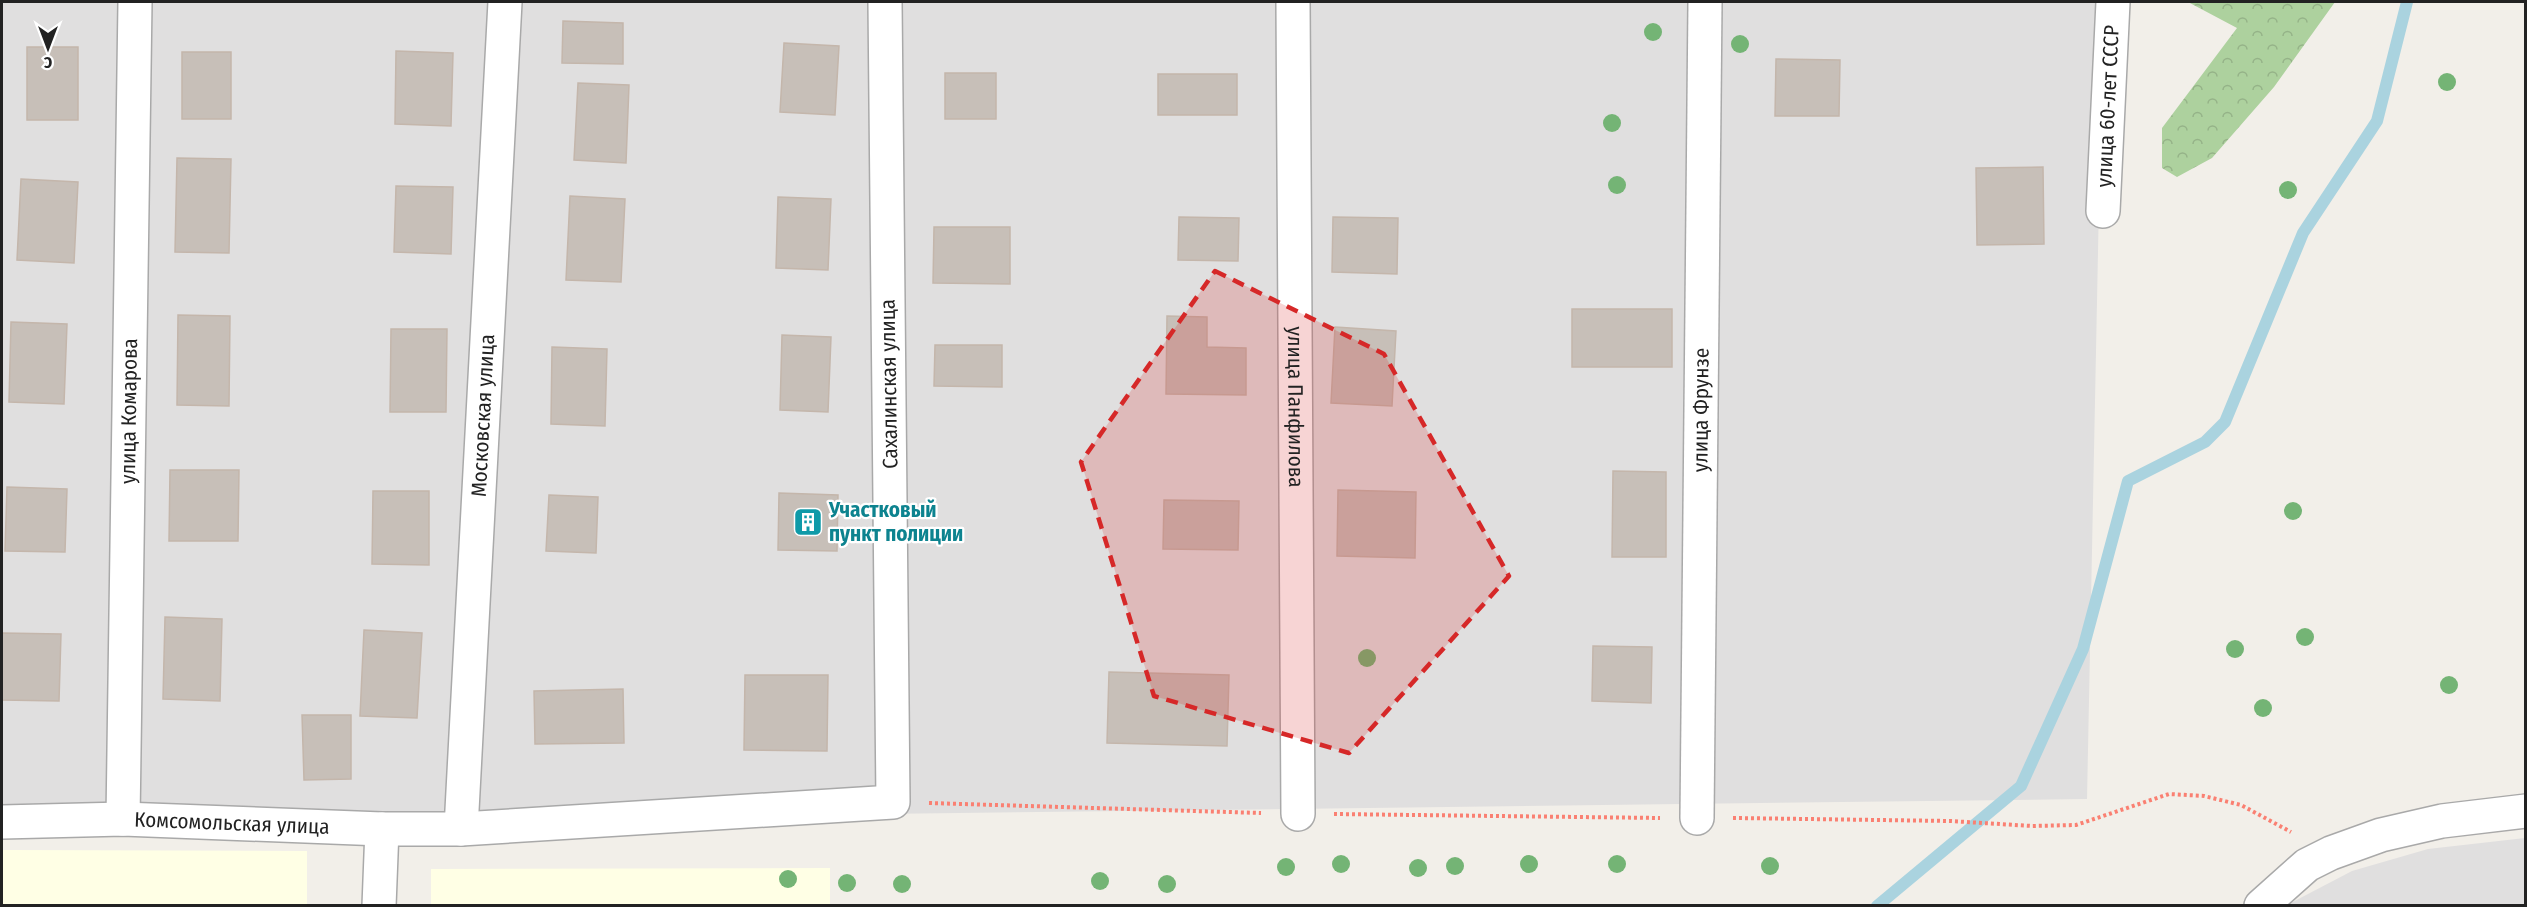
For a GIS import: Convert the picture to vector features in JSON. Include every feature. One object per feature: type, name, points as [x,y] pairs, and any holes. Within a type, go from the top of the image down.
[{"type":"street","name":"улица Комарова","points":[[123,819],[135,2]]},
{"type":"street","name":"Московская улица","points":[[461,829],[505,2]]},
{"type":"street","name":"Сахалинская улица","points":[[885,2],[893,802]]},
{"type":"street","name":"улица Панфилова","points":[[1293,2],[1298,814]]},
{"type":"street","name":"улица Фрунзе","points":[[1697,818],[1705,2]]},
{"type":"street","name":"улица 60-лет СССР","points":[[2103,211],[2113,2]]},
{"type":"street","name":"Комсомольская улица","points":[[2,822],[123,819],[382,829],[461,829],[893,802]]},
{"type":"street","points":[[2261,906],[2307,865],[2331,853],[2381,835],[2442,821],[2526,811]]},
{"type":"street","points":[[379,906],[382,829]]},
{"type":"path","points":[[893,802],[1298,814],[1950,821],[2032,826],[2076,825],[2169,794],[2204,796],[2241,805],[2331,853]]},
{"type":"highlighted area","points":[[1215,271],[1384,354],[1509,576],[1349,753],[1154,696],[1081,462]]},
{"type":"shaded area","points":[[2,2],[2103,2],[2087,799],[2,825]]},
{"type":"shaded area","points":[[2525,838],[2525,905],[2285,906],[2352,871],[2428,849]]},
{"type":"shaded area","points":[[2,850],[307,851],[307,905],[2,905]]},
{"type":"shaded area","points":[[830,868],[830,905],[431,905],[431,869]]},
{"type":"green space","points":[[2188,2],[2335,2],[2274,87],[2212,158],[2177,177],[2162,168],[2162,128],[2237,28]]},
{"type":"building","points":[[563,21],[623,23],[623,64],[562,63]]},
{"type":"building","points":[[784,43],[839,46],[835,115],[780,112]]},
{"type":"building","points":[[27,47],[78,47],[78,120],[27,120]]},
{"type":"building","points":[[396,51],[453,53],[451,126],[395,124]]},
{"type":"building","points":[[182,52],[231,52],[231,119],[182,119]]},
{"type":"building","points":[[1776,59],[1840,60],[1839,116],[1775,116]]},
{"type":"building","points":[[945,73],[996,73],[996,119],[945,119]]},
{"type":"building","points":[[1158,74],[1237,74],[1237,115],[1158,115]]},
{"type":"building","points":[[578,83],[629,85],[626,163],[574,160]]},
{"type":"building","points":[[177,158],[231,159],[229,253],[175,252]]},
{"type":"building","points":[[2043,167],[2044,244],[1977,245],[1976,168]]},
{"type":"building","points":[[21,179],[78,182],[74,263],[17,260]]},
{"type":"building","points":[[396,186],[453,187],[451,254],[394,252]]},
{"type":"building","points":[[570,196],[625,199],[621,282],[566,280]]},
{"type":"building","points":[[778,197],[831,199],[828,270],[776,268]]},
{"type":"building","points":[[1179,217],[1239,218],[1238,261],[1178,260]]},
{"type":"building","points":[[1333,217],[1398,218],[1397,274],[1332,272]]},
{"type":"building","points":[[934,227],[1010,227],[1010,284],[933,283]]},
{"type":"building","points":[[1572,309],[1672,309],[1672,367],[1572,367]]},
{"type":"building","points":[[178,315],[230,316],[229,406],[177,405]]},
{"type":"building","points":[[1167,316],[1207,317],[1207,347],[1246,348],[1246,395],[1166,394]]},
{"type":"building","points":[[11,322],[67,324],[64,404],[9,402]]},
{"type":"building","points":[[1335,327],[1396,331],[1392,406],[1331,403]]},
{"type":"building","points":[[391,329],[447,329],[446,412],[390,412]]},
{"type":"building","points":[[782,335],[831,337],[828,412],[780,410]]},
{"type":"building","points":[[935,345],[1002,345],[1002,387],[934,386]]},
{"type":"building","points":[[552,347],[607,349],[605,426],[551,424]]},
{"type":"building","points":[[170,470],[239,470],[238,541],[169,541]]},
{"type":"building","points":[[1613,471],[1666,472],[1666,557],[1612,557]]},
{"type":"building","points":[[7,487],[67,489],[65,552],[5,551]]},
{"type":"building","points":[[1338,490],[1416,492],[1415,558],[1337,556]]},
{"type":"building","points":[[373,491],[429,491],[429,565],[372,564]]},
{"type":"building","name":"Участковый пункт полиции","points":[[779,493],[838,495],[837,551],[778,550]]},
{"type":"building","points":[[549,495],[598,497],[596,553],[546,551]]},
{"type":"building","points":[[1164,500],[1239,501],[1238,550],[1163,549]]},
{"type":"building","points":[[165,617],[222,619],[220,701],[163,699]]},
{"type":"building","points":[[364,630],[422,633],[417,718],[360,716]]},
{"type":"building","points":[[2,633],[61,634],[59,701],[2,700]]},
{"type":"building","points":[[1593,646],[1652,647],[1651,703],[1592,701]]},
{"type":"building","points":[[1109,672],[1229,675],[1227,746],[1107,743]]},
{"type":"building","points":[[745,675],[828,675],[827,751],[744,750]]},
{"type":"building","points":[[623,689],[624,743],[535,744],[534,691]]},
{"type":"building","points":[[302,715],[351,715],[351,779],[304,780]]},
{"type":"waterway","points":[[1877,906],[2021,786],[2083,649],[2128,481],[2205,442],[2225,422],[2303,233],[2377,121],[2407,2]]},
{"type":"place","name":"Участковый пункт полиции","points":[[808,522]]}]
